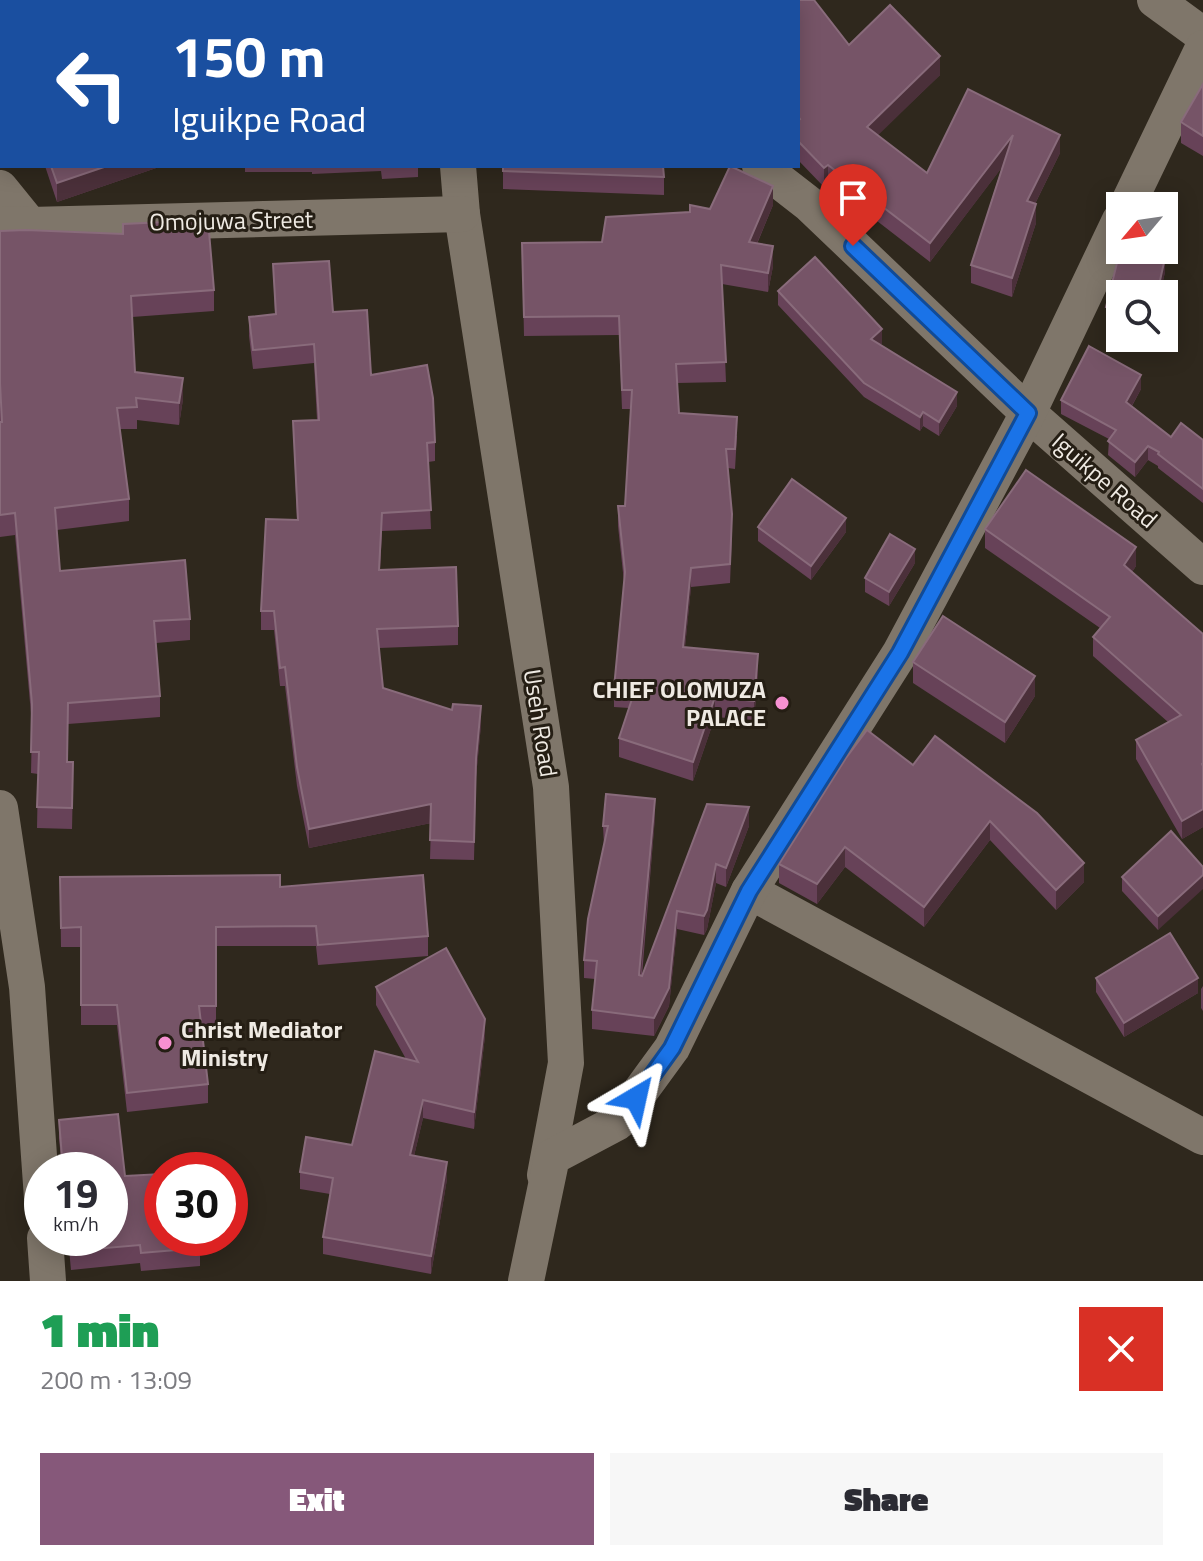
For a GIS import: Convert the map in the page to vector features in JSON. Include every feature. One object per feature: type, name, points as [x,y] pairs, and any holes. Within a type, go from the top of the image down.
[{"type":"street","points":[[1155,0],[1203,35]]},
{"type":"street","points":[[1134,192],[1203,48]]},
{"type":"street","name":"Useh Road","points":[[458,168],[462,214],[552,802],[566,1063],[526,1281]]},
{"type":"street","name":"Iguikpe Road","points":[[763,168],[809,204],[1028,413],[1203,567]]},
{"type":"street","points":[[0,188],[15,224]]},
{"type":"street","name":"Omojuwa Street","points":[[15,224],[462,214]]},
{"type":"street","points":[[526,1281],[552,1157],[618,1122],[672,1048],[749,891],[900,653],[1028,413],[1106,249]]},
{"type":"street","points":[[0,808],[14,988],[36,1152]]},
{"type":"street","points":[[749,891],[1203,1137]]},
{"type":"street","points":[[46,1256],[48,1281]]},
{"type":"building","points":[[800,0],[814,0],[849,45],[890,5],[940,56],[867,127],[927,173],[968,89],[1060,135],[1027,201],[1036,204],[1012,278],[971,265],[1013,135],[930,243],[828,165],[824,168],[800,143]]},
{"type":"building","points":[[1203,84],[1203,136],[1181,122]]},
{"type":"building","points":[[52,168],[101,168],[57,183]]},
{"type":"building","points":[[503,168],[663,168],[664,177],[503,171]]},
{"type":"building","points":[[729,168],[773,186],[749,242],[773,246],[768,273],[721,265],[726,362],[676,364],[679,413],[737,417],[735,449],[726,449],[732,514],[730,564],[691,568],[683,647],[758,654],[754,701],[715,697],[693,762],[619,738],[635,690],[614,688],[625,572],[618,506],[625,506],[632,390],[622,390],[619,316],[524,317],[522,243],[602,242],[606,217],[690,212],[690,205],[710,209]]},
{"type":"building","points":[[208,220],[214,290],[131,296],[135,372],[183,378],[179,403],[136,398],[137,407],[117,408],[129,499],[55,508],[60,571],[185,560],[190,619],[154,621],[160,696],[68,703],[67,762],[73,762],[72,808],[37,807],[39,752],[31,752],[32,704],[15,513],[0,515],[0,231],[123,234],[123,224]]},
{"type":"building","points":[[815,257],[882,329],[871,339],[957,392],[939,422],[923,412],[920,417],[864,383],[778,291]]},
{"type":"building","points":[[329,261],[333,312],[367,310],[371,375],[427,365],[433,398],[435,442],[427,443],[431,510],[382,513],[379,570],[456,567],[458,626],[377,629],[383,688],[452,710],[453,704],[481,706],[474,842],[430,840],[431,804],[309,829],[297,767],[285,667],[280,668],[274,611],[261,611],[266,519],[298,520],[293,421],[319,420],[314,344],[253,350],[249,317],[276,314],[273,264]]},
{"type":"building","points":[[1117,264],[1164,264],[1160,280],[1113,280]]},
{"type":"building","points":[[1089,346],[1141,375],[1126,402],[1171,437],[1181,423],[1203,440],[1203,489],[1148,446],[1135,462],[1108,441],[1116,430],[1061,400]]},
{"type":"building","points":[[1026,470],[1136,547],[1124,565],[1203,634],[1203,809],[1182,821],[1136,740],[1181,715],[1093,637],[1110,617],[985,529]]},
{"type":"building","points":[[792,479],[846,518],[811,566],[758,527]]},
{"type":"building","points":[[890,534],[915,549],[889,592],[865,578]]},
{"type":"building","points":[[943,616],[1035,676],[1005,722],[913,662]]},
{"type":"building","points":[[867,730],[913,765],[935,736],[1037,813],[1084,863],[1056,890],[990,821],[924,907],[845,847],[817,884],[779,864]]},
{"type":"building","points":[[606,794],[655,799],[639,975],[642,976],[707,804],[749,807],[726,868],[716,864],[704,916],[677,911],[669,988],[654,1018],[592,1010],[597,961],[584,960],[588,919],[608,826],[603,826]]},
{"type":"building","points":[[1171,831],[1203,867],[1203,875],[1158,916],[1122,877]]},
{"type":"building","points":[[280,875],[280,887],[423,875],[428,936],[318,945],[316,926],[216,927],[216,1006],[199,1006],[208,1084],[127,1093],[117,1005],[81,1005],[81,927],[61,928],[60,877]]},
{"type":"building","points":[[1170,933],[1198,978],[1124,1023],[1096,978]]},
{"type":"building","points":[[446,948],[485,1019],[474,1112],[423,1100],[410,1155],[447,1162],[431,1256],[323,1237],[333,1178],[300,1172],[306,1137],[352,1145],[375,1051],[418,1062],[376,987]]},
{"type":"building","points":[[118,1114],[122,1152],[62,1152],[59,1120]]},
{"type":"building","points":[[144,1175],[144,1253],[141,1253],[140,1245],[128,1246],[128,1176]]},
{"type":"place","name":"CHIEF OLOMUZA PALACE","points":[[782,703]]},
{"type":"place","name":"Christ Mediator Ministry","points":[[165,1043]]},
{"type":"route","points":[[636,1098],[672,1048],[749,891],[900,653],[1028,413],[853,246]]}]
